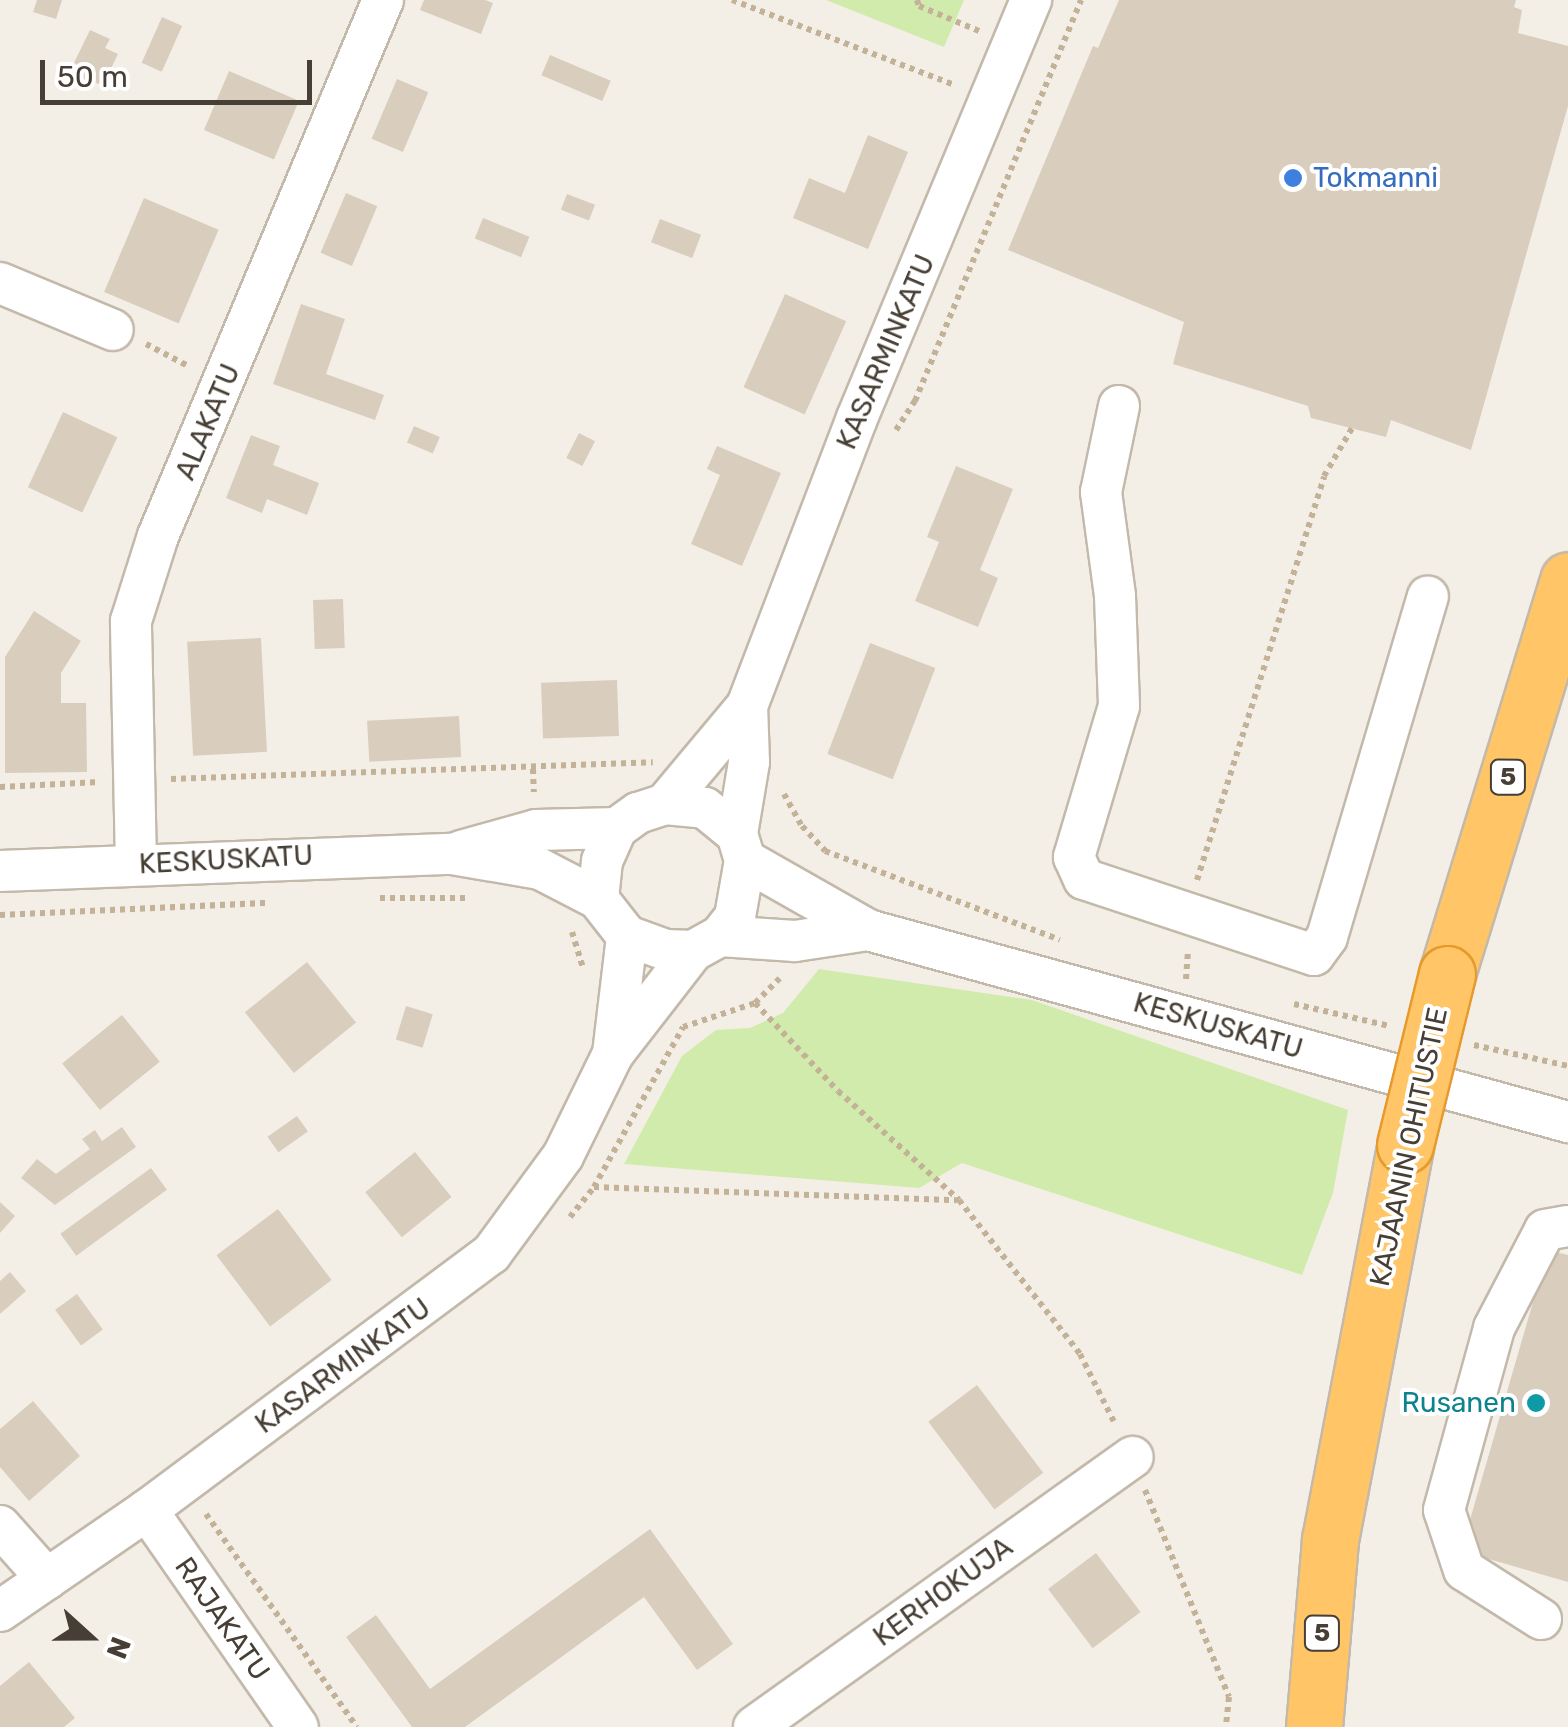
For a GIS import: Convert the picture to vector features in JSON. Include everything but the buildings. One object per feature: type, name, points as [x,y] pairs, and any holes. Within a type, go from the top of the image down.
[{"type":"highway","name":"KAJAANIN OHITUSTIE","points":[[1314,1727],[1330,1540],[1405,1145],[1447,974],[1568,580]]},
{"type":"street","name":"ALAKATU","points":[[136,865],[131,621],[158,536],[384,0]]},
{"type":"street","name":"KASARMINKATU","points":[[664,804],[747,706],[856,418],[1031,0]]},
{"type":"street","points":[[0,283],[114,330]]},
{"type":"street","points":[[1119,406],[1102,492],[1114,596],[1119,706],[1074,857],[1084,879],[1314,955],[1327,938],[1428,597]]},
{"type":"street","name":"KASARMINKATU","points":[[741,848],[749,762],[747,706]]},
{"type":"street","points":[[613,1054],[706,943],[735,916],[741,848],[705,808],[664,804],[638,812],[617,828],[602,861],[598,899],[627,936],[666,950],[706,943]]},
{"type":"street","name":"KESKUSKATU","points":[[452,854],[536,830],[617,828]]},
{"type":"street","name":"KESKUSKATU","points":[[741,848],[868,930],[1568,1122]]},
{"type":"street","name":"KESKUSKATU","points":[[0,871],[452,854],[540,870],[598,899]]},
{"type":"street","name":"KESKUSKATU","points":[[706,943],[795,942],[868,930]]},
{"type":"street","points":[[613,1054],[627,936]]},
{"type":"street","name":"KASARMINKATU","points":[[0,1612],[147,1510],[491,1254],[563,1156],[613,1054]]},
{"type":"street","points":[[1541,1618],[1464,1570],[1444,1510],[1494,1328],[1545,1230],[1568,1226]]},
{"type":"street","name":"KERHOKUJA","points":[[754,1727],[1132,1457]]},
{"type":"street","name":"RAJAKATU","points":[[147,1510],[298,1727]]},
{"type":"street","points":[[0,1526],[48,1579]]},
{"type":"path","points":[[732,0],[961,87]]},
{"type":"path","points":[[916,0],[920,6],[985,33]]},
{"type":"path","points":[[894,434],[915,401],[1080,0]]},
{"type":"path","points":[[114,330],[224,386]]},
{"type":"path","points":[[1186,979],[1196,884],[1324,476],[1352,428]]},
{"type":"path","points":[[0,787],[666,762]]},
{"type":"path","points":[[782,788],[802,826],[825,851],[1079,946]]},
{"type":"path","points":[[376,898],[482,897]]},
{"type":"path","points":[[0,915],[278,902]]},
{"type":"path","points":[[565,925],[575,936],[586,981]]},
{"type":"path","points":[[1168,973],[1205,983]]},
{"type":"path","points":[[1282,1001],[1396,1028]]},
{"type":"path","points":[[755,1003],[838,1092],[959,1200],[1080,1354],[1132,1457],[1229,1698],[1226,1727]]},
{"type":"path","points":[[1454,1041],[1568,1066]]},
{"type":"path","points":[[594,1187],[959,1200]]},
{"type":"path","points":[[206,1514],[357,1727]]},
{"type":"green space","points":[[826,0],[964,0],[944,47]]},
{"type":"green space","points":[[819,969],[1032,1000],[1348,1110],[1333,1193],[1302,1275],[962,1163],[919,1188],[624,1164],[682,1056],[716,1030],[750,1028],[783,1013]]},
{"type":"place","name":"Tokmanni","points":[[1293,178]]},
{"type":"place","name":"Rusanen","points":[[1536,1403]]}]
